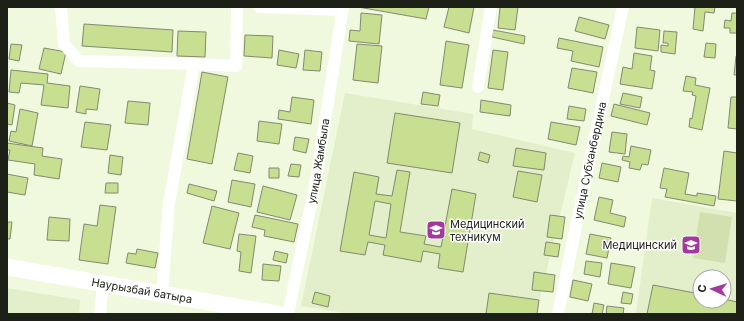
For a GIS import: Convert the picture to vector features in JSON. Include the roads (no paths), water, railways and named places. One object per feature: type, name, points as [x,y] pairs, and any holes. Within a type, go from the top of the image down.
[{"type":"main road","name":"Наурызбай батыра","points":[[7,267],[277,314]]},
{"type":"street","points":[[61,7],[64,44],[79,61],[236,66],[237,7]]},
{"type":"street","points":[[259,7],[343,8]]},
{"type":"street","points":[[478,87],[491,7]]},
{"type":"street","name":"улица Субханбердина","points":[[558,314],[588,168],[624,7]]},
{"type":"street","name":"улица Жамбыла","points":[[288,314],[315,185],[343,8]]},
{"type":"street","points":[[162,294],[169,203],[194,64]]},
{"type":"street","points":[[100,314],[103,283]]},
{"type":"place","name":"Медицинский техникум","points":[[436,230]]},
{"type":"place","name":"Медицинский","points":[[691,245]]}]
